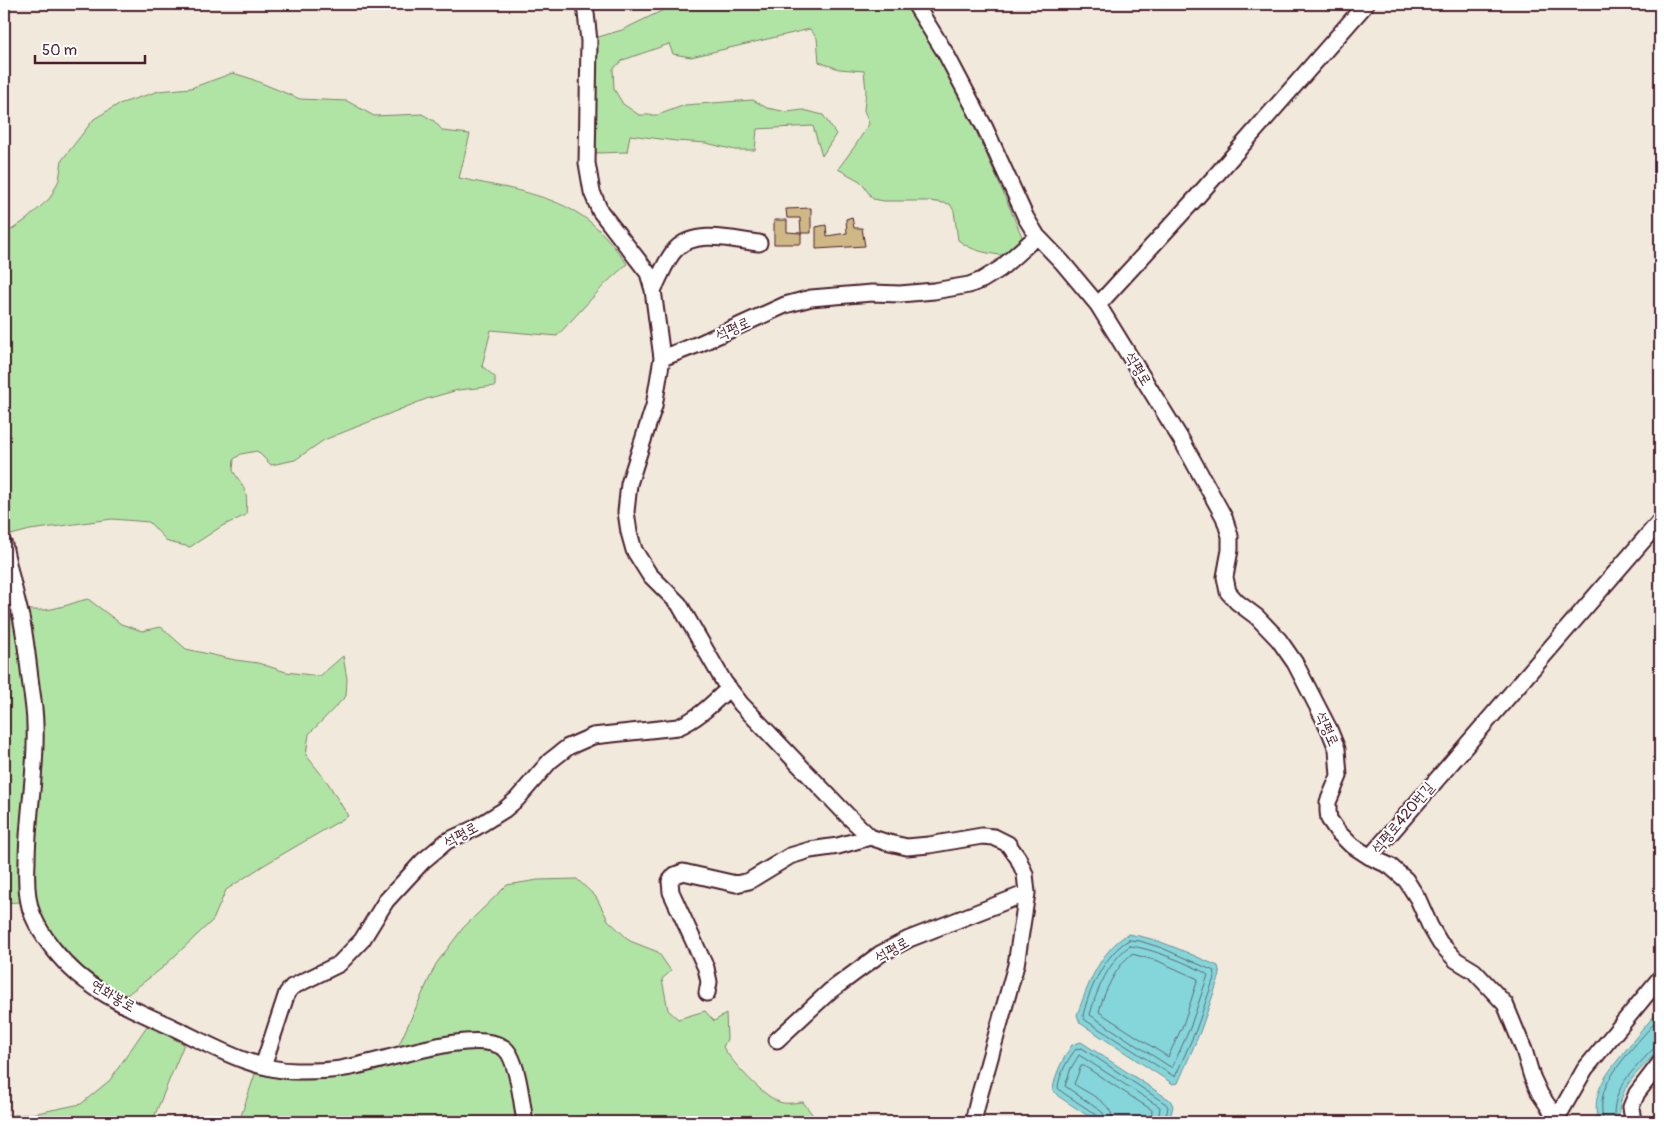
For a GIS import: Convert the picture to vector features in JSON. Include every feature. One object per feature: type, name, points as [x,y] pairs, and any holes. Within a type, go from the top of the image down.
[{"type":"street","points":[[585,4],[589,41],[587,163],[592,192],[600,211],[648,273],[653,290],[662,358],[654,406],[629,484],[626,512],[634,550],[649,574],[679,604],[729,688],[741,704],[846,815],[870,837],[906,847],[982,836],[994,837],[1008,844],[1018,858],[1025,874],[1027,893],[1016,965],[979,1096],[974,1122]]},
{"type":"street","points":[[915,4],[938,39],[985,128],[1017,201],[1037,236]]},
{"type":"street","points":[[1098,305],[1196,198],[1366,4]]},
{"type":"street","name":"석평로","points":[[662,358],[699,344],[784,305],[811,298],[872,293],[900,294],[969,285],[982,280],[1000,269],[1037,236],[1062,262],[1098,305],[1182,441],[1224,517],[1230,536],[1230,550],[1225,577],[1228,592],[1236,602],[1257,617],[1279,640],[1295,663],[1329,729],[1337,749],[1339,776],[1328,802],[1329,820],[1350,844],[1370,857]]},
{"type":"street","points":[[653,290],[675,250],[687,240],[702,237],[759,242]]},
{"type":"street","name":"석평로420번길","points":[[1558,1120],[1540,1094],[1532,1077],[1521,1042],[1505,1004],[1474,971],[1456,960],[1440,943],[1418,899],[1406,880],[1390,866],[1370,857],[1660,521]]},
{"type":"street","name":"연화봉로","points":[[4,546],[21,620],[35,721],[36,749],[32,775],[26,862],[28,896],[32,915],[59,956],[76,974],[96,989],[222,1051],[263,1066],[298,1072],[345,1069],[462,1042],[489,1042],[503,1047],[511,1055],[525,1122]]},
{"type":"street","name":"석평로","points":[[263,1066],[287,993],[292,987],[339,964],[362,940],[386,901],[433,851],[504,810],[517,799],[550,761],[568,747],[593,736],[678,727],[701,714],[729,688]]},
{"type":"street","points":[[707,993],[709,982],[706,968],[671,892],[670,881],[675,875],[683,872],[736,884],[749,881],[790,856],[870,837]]},
{"type":"street","name":"석평로","points":[[776,1040],[830,991],[880,954],[909,939],[1027,893]]},
{"type":"street","points":[[1558,1120],[1585,1069],[1660,978]]},
{"type":"street","points":[[1633,1122],[1631,1107],[1660,1063]]},
{"type":"green space","points":[[676,4],[722,7],[750,4],[910,4],[957,90],[1023,239],[1006,256],[975,250],[958,240],[954,211],[950,204],[930,201],[884,201],[873,199],[860,181],[838,169],[869,124],[864,110],[866,91],[864,71],[839,69],[819,62],[817,38],[810,29],[691,57],[673,54],[669,44],[623,60],[613,69],[614,89],[623,104],[639,115],[658,115],[685,105],[753,100],[767,108],[787,112],[803,110],[823,115],[836,134],[822,156],[813,126],[757,129],[755,150],[735,150],[706,143],[630,135],[627,152],[596,153],[593,136],[595,111],[592,48],[595,38],[622,30]]},
{"type":"green space","points":[[233,73],[300,99],[347,101],[374,116],[422,114],[434,121],[443,131],[470,134],[459,178],[527,193],[560,204],[589,221],[600,231],[627,264],[606,283],[557,336],[491,330],[482,366],[495,377],[495,386],[458,390],[426,399],[324,440],[295,460],[271,465],[257,451],[241,454],[234,459],[233,471],[245,492],[247,501],[246,515],[222,526],[190,547],[168,542],[149,522],[112,519],[30,530],[11,535],[4,503],[4,235],[27,219],[50,198],[59,180],[62,160],[94,119],[119,104],[159,91],[191,88]]},
{"type":"green space","points":[[88,599],[121,624],[142,631],[161,627],[186,649],[258,663],[286,672],[320,676],[343,656],[347,679],[346,696],[309,734],[306,755],[328,783],[348,816],[264,865],[226,890],[213,920],[161,969],[124,997],[71,959],[48,935],[34,901],[4,903],[4,607],[46,610]]},
{"type":"green space","points":[[577,879],[596,897],[608,920],[630,941],[658,952],[671,971],[662,979],[668,1010],[678,1019],[705,1011],[714,1021],[726,1014],[727,1039],[723,1047],[750,1080],[776,1101],[783,1103],[803,1102],[818,1122],[239,1122],[255,1074],[290,1080],[321,1079],[383,1069],[397,1049],[436,964],[463,928],[507,885],[538,880]]},
{"type":"green space","points":[[147,1026],[184,1044],[152,1122],[4,1122],[4,1116],[32,1114],[81,1104],[110,1080]]},
{"type":"water","points":[[1128,934],[1162,943],[1218,966],[1220,975],[1200,1032],[1178,1083],[1173,1084],[1080,1023],[1077,1015],[1090,981],[1102,960],[1118,941]]},
{"type":"water","points":[[1660,1009],[1660,1048],[1625,1089],[1619,1109],[1619,1122],[1598,1122],[1596,1102],[1601,1085],[1610,1070]]},
{"type":"water","points":[[1081,1042],[1170,1100],[1173,1106],[1169,1122],[1097,1122],[1058,1096],[1053,1090],[1060,1066],[1072,1045]]},
{"type":"building","points":[[811,208],[811,233],[801,233],[800,218],[787,218],[786,209]]},
{"type":"building","points":[[852,217],[854,228],[862,228],[865,246],[816,249],[816,227],[826,225],[827,236],[847,233],[846,219]]},
{"type":"building","points":[[774,220],[787,220],[787,232],[801,233],[801,244],[774,244]]}]
